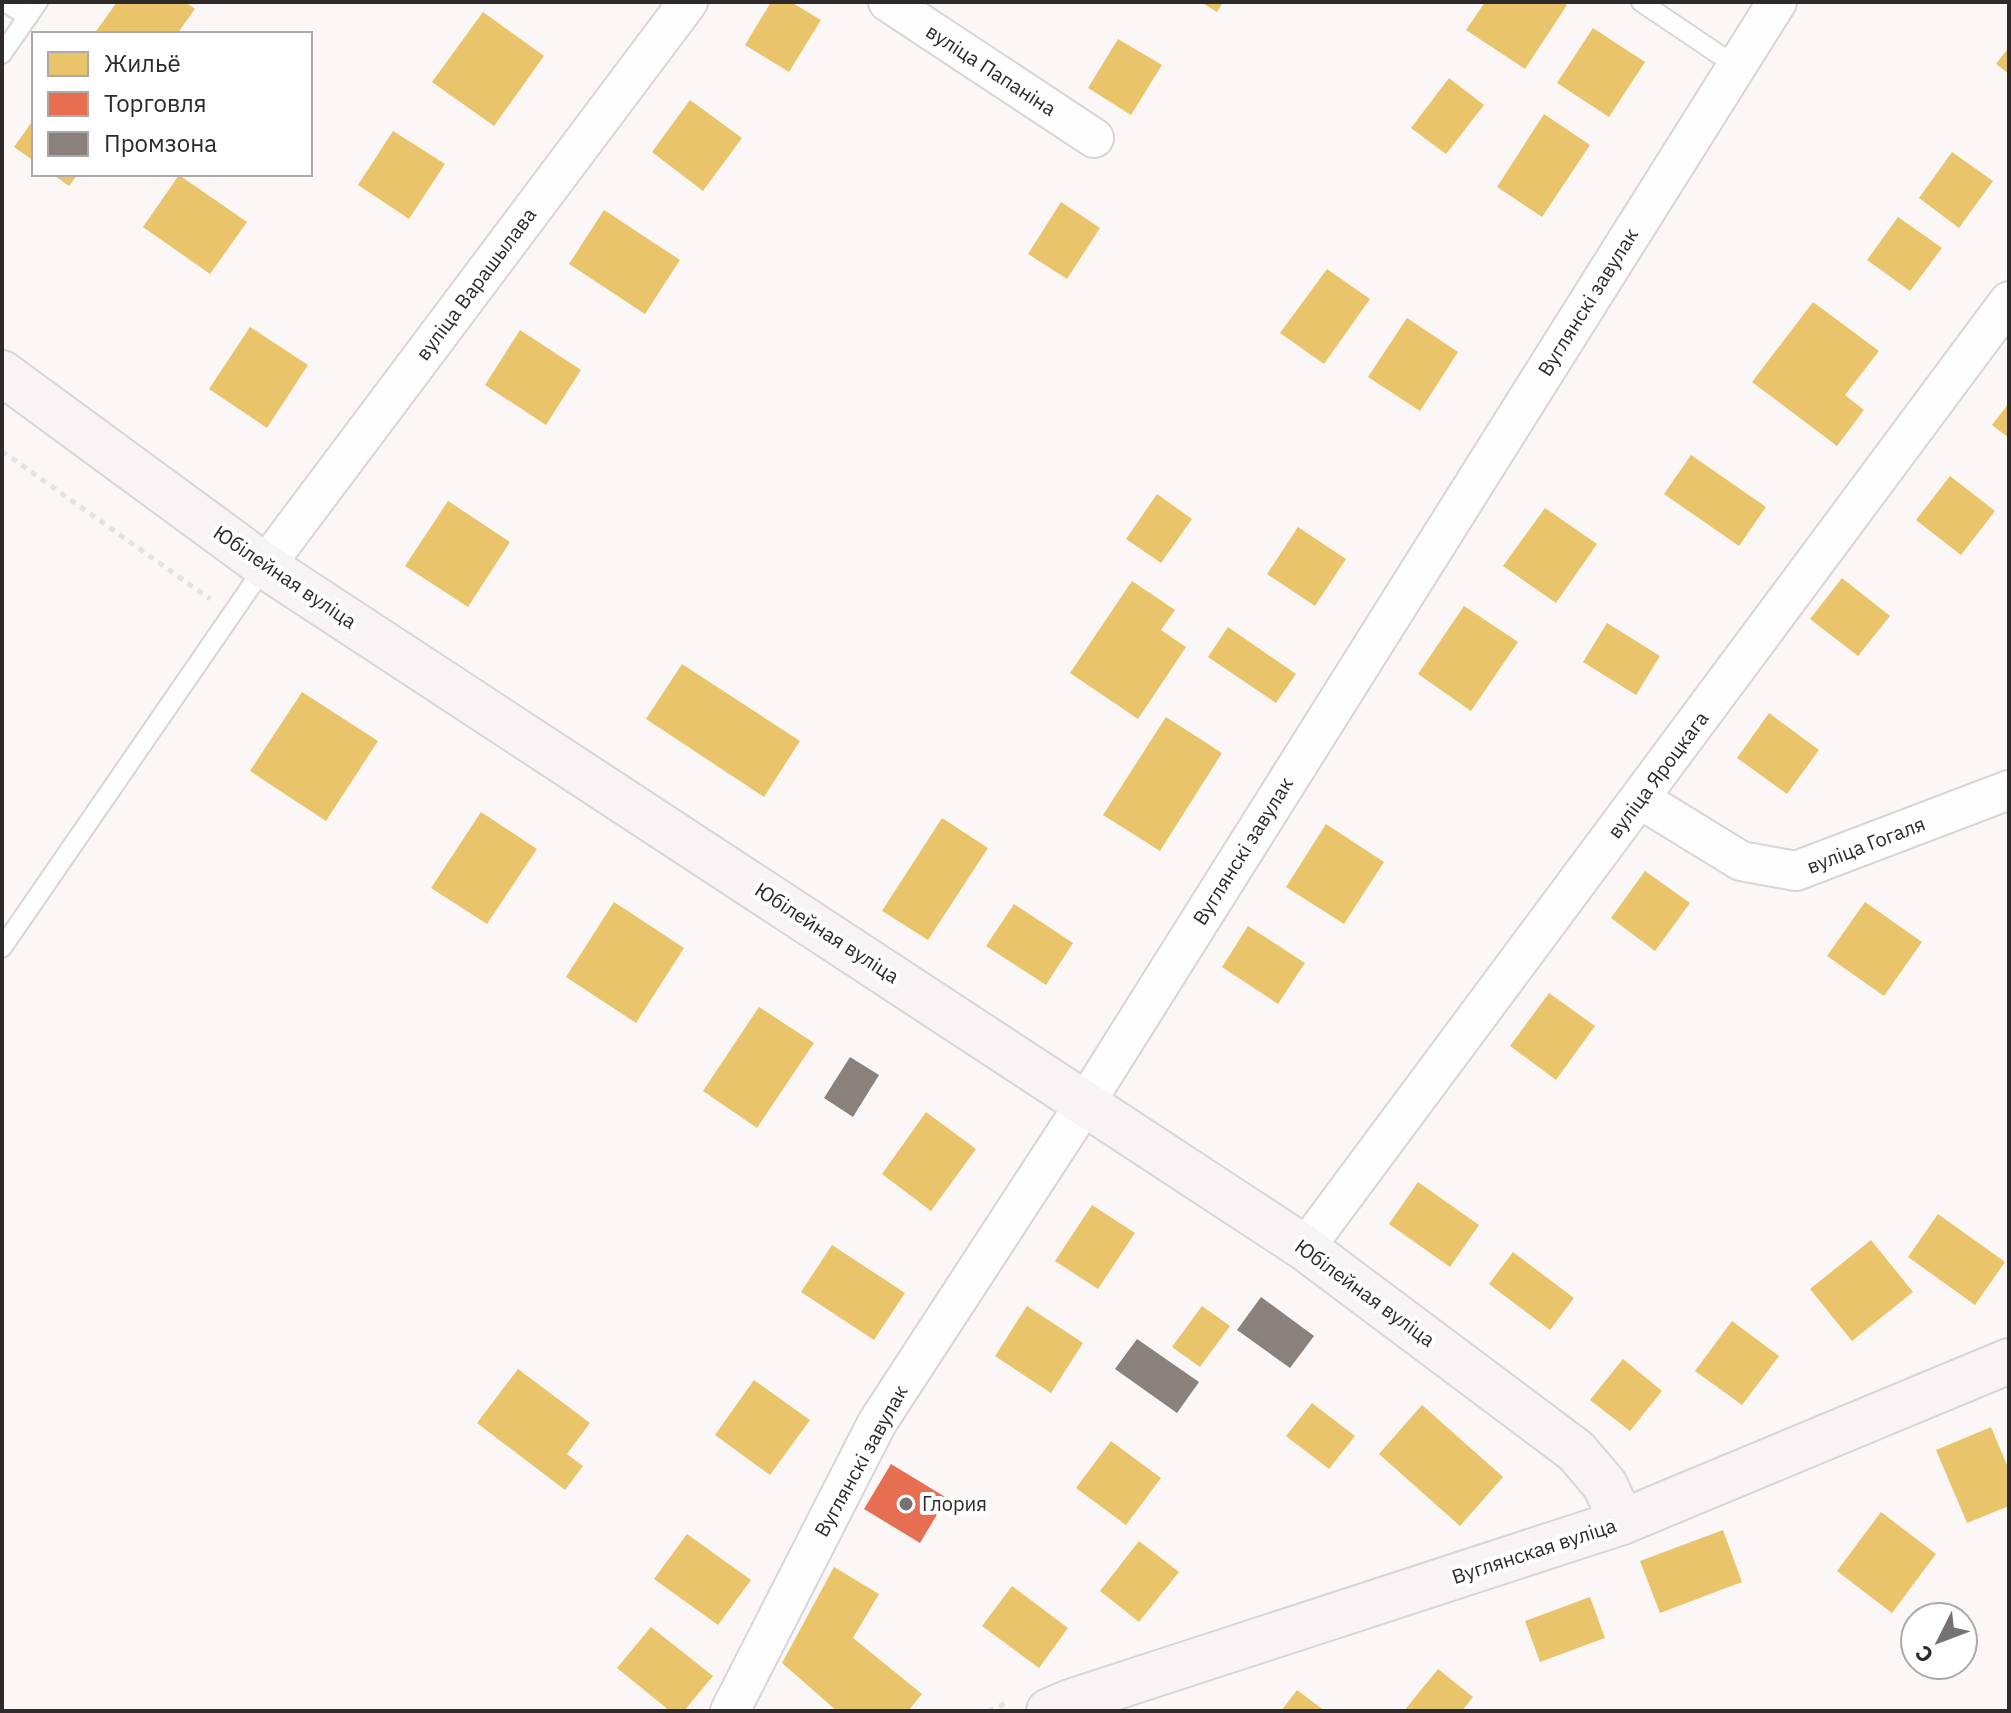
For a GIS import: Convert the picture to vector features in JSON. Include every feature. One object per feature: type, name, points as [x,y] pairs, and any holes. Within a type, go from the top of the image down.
[{"type":"street","name":"вуліца Варашылава","points":[[265,566],[688,2]]},
{"type":"street","name":"вуліца Папаніна","points":[[888,2],[1094,138]]},
{"type":"street","name":"Вуглянскі завулак","points":[[730,1711],[877,1423],[1086,1102],[1777,2]]},
{"type":"street","name":"вуліца Яроцкага","points":[[1305,1248],[2009,301]]},
{"type":"street","name":"Юбілейная вуліца","points":[[2,373],[265,566],[1305,1248],[1576,1451],[1605,1485],[1622,1522]]},
{"type":"street","name":"вуліца Гогаля","points":[[1640,799],[1741,861],[1796,871],[2009,790]]},
{"type":"street","name":"Вуглянская вуліца","points":[[1049,1711],[1622,1522],[2009,1361]]},
{"type":"lane","points":[[2,54],[33,10],[5,2]]},
{"type":"lane","points":[[1641,2],[1736,66]]},
{"type":"lane","points":[[2,948],[265,566]]},
{"type":"path","points":[[2,451],[232,615]]},
{"type":"building: Жильё","points":[[117,2],[185,2],[195,9],[178,32],[95,32]]},
{"type":"building: Жильё","points":[[771,2],[791,2],[821,20],[789,72],[745,45]]},
{"type":"building: Жильё","points":[[1201,2],[1223,2],[1217,12]]},
{"type":"building: Жильё","points":[[1485,2],[1562,2],[1567,5],[1525,69],[1466,30]]},
{"type":"building: Жильё","points":[[483,12],[544,56],[494,126],[432,82]]},
{"type":"building: Жильё","points":[[1593,28],[1645,62],[1609,117],[1557,83]]},
{"type":"building: Жильё","points":[[1118,39],[1162,65],[1131,115],[1088,88]]},
{"type":"building: Жильё","points":[[2009,47],[2009,74],[1996,64]]},
{"type":"building: Жильё","points":[[1449,78],[1484,105],[1446,154],[1411,128]]},
{"type":"building: Жильё","points":[[690,100],[742,138],[703,191],[652,152]]},
{"type":"building: Жильё","points":[[1544,114],[1590,145],[1542,217],[1497,187]]},
{"type":"building: Жильё","points":[[32,122],[32,160],[14,147]]},
{"type":"building: Жильё","points":[[393,131],[445,164],[409,219],[358,185]]},
{"type":"building: Жильё","points":[[1952,152],[1993,181],[1959,228],[1919,198]]},
{"type":"building: Жильё","points":[[55,176],[76,176],[69,186]]},
{"type":"building: Жильё","points":[[178,176],[247,222],[210,274],[143,227]]},
{"type":"building: Жильё","points":[[1061,202],[1100,228],[1067,279],[1028,254]]},
{"type":"building: Жильё","points":[[604,210],[680,260],[645,314],[569,264]]},
{"type":"building: Жильё","points":[[1898,217],[1942,248],[1910,291],[1867,260]]},
{"type":"building: Жильё","points":[[1327,269],[1370,299],[1324,364],[1280,333]]},
{"type":"building: Жильё","points":[[1813,302],[1879,351],[1845,395],[1864,410],[1837,446],[1752,382]]},
{"type":"building: Жильё","points":[[1407,318],[1458,352],[1420,411],[1368,377]]},
{"type":"building: Жильё","points":[[250,327],[308,365],[267,428],[209,389]]},
{"type":"building: Жильё","points":[[520,330],[581,370],[546,425],[485,385]]},
{"type":"building: Жильё","points":[[2009,403],[2009,438],[1992,425]]},
{"type":"building: Жильё","points":[[1691,455],[1766,507],[1739,546],[1664,494]]},
{"type":"building: Жильё","points":[[1950,476],[1995,511],[1961,555],[1916,520]]},
{"type":"building: Жильё","points":[[1157,494],[1192,519],[1161,563],[1126,539]]},
{"type":"building: Жильё","points":[[448,501],[510,542],[468,607],[405,566]]},
{"type":"building: Жильё","points":[[1545,508],[1597,544],[1556,603],[1503,566]]},
{"type":"building: Жильё","points":[[1298,527],[1346,559],[1315,606],[1267,574]]},
{"type":"building: Жильё","points":[[1842,578],[1890,616],[1858,656],[1810,619]]},
{"type":"building: Жильё","points":[[1132,581],[1175,610],[1161,630],[1186,647],[1138,719],[1070,673]]},
{"type":"building: Жильё","points":[[1464,606],[1518,642],[1471,711],[1418,674]]},
{"type":"building: Жильё","points":[[1607,623],[1660,656],[1636,695],[1583,662]]},
{"type":"building: Жильё","points":[[1228,627],[1296,674],[1276,703],[1208,657]]},
{"type":"building: Жильё","points":[[682,664],[800,741],[764,797],[646,719]]},
{"type":"building: Жильё","points":[[302,692],[378,741],[326,821],[250,771]]},
{"type":"building: Жильё","points":[[1769,713],[1819,750],[1787,794],[1737,758]]},
{"type":"building: Жильё","points":[[1166,717],[1222,753],[1160,851],[1103,815]]},
{"type":"building: Жильё","points":[[481,812],[537,849],[487,924],[431,888]]},
{"type":"building: Жильё","points":[[942,818],[988,848],[928,940],[882,911]]},
{"type":"building: Жильё","points":[[1326,824],[1384,862],[1344,924],[1286,887]]},
{"type":"building: Жильё","points":[[1645,871],[1690,903],[1655,951],[1611,918]]},
{"type":"building: Жильё","points":[[614,902],[684,948],[636,1023],[566,977]]},
{"type":"building: Жильё","points":[[1865,902],[1922,942],[1884,996],[1827,956]]},
{"type":"building: Жильё","points":[[1014,904],[1073,943],[1046,985],[986,946]]},
{"type":"building: Жильё","points":[[1248,926],[1305,963],[1278,1004],[1222,967]]},
{"type":"building: Жильё","points":[[1549,993],[1595,1026],[1556,1080],[1510,1046]]},
{"type":"building: Жильё","points":[[759,1007],[814,1043],[757,1128],[703,1091]]},
{"type":"building: Жильё","points":[[926,1112],[976,1149],[931,1211],[882,1174]]},
{"type":"building: Жильё","points":[[1418,1182],[1479,1225],[1450,1267],[1389,1224]]},
{"type":"building: Жильё","points":[[1092,1205],[1135,1233],[1098,1289],[1055,1261]]},
{"type":"building: Жильё","points":[[1938,1214],[2005,1262],[1975,1305],[1908,1257]]},
{"type":"building: Жильё","points":[[1871,1240],[1913,1292],[1852,1341],[1810,1289]]},
{"type":"building: Жильё","points":[[832,1245],[905,1293],[874,1340],[801,1292]]},
{"type":"building: Жильё","points":[[1513,1252],[1574,1298],[1550,1330],[1489,1284]]},
{"type":"building: Жильё","points":[[1027,1306],[1083,1343],[1051,1393],[995,1356]]},
{"type":"building: Жильё","points":[[1202,1306],[1230,1326],[1200,1367],[1172,1347]]},
{"type":"building: Жильё","points":[[1732,1321],[1779,1356],[1742,1405],[1695,1371]]},
{"type":"building: Жильё","points":[[1623,1359],[1662,1391],[1630,1431],[1590,1400]]},
{"type":"building: Жильё","points":[[518,1369],[590,1423],[567,1454],[583,1466],[565,1490],[477,1423]]},
{"type":"building: Жильё","points":[[754,1380],[810,1420],[770,1475],[715,1435]]},
{"type":"building: Жильё","points":[[1312,1403],[1355,1436],[1329,1469],[1286,1436]]},
{"type":"building: Жильё","points":[[1422,1405],[1503,1477],[1460,1526],[1379,1454]]},
{"type":"building: Жильё","points":[[1991,1427],[2009,1470],[2009,1506],[1967,1523],[1936,1450]]},
{"type":"building: Жильё","points":[[1111,1441],[1161,1478],[1126,1525],[1076,1488]]},
{"type":"building: Жильё","points":[[1881,1512],[1936,1554],[1892,1613],[1837,1571]]},
{"type":"building: Жильё","points":[[1723,1530],[1742,1582],[1660,1613],[1640,1561]]},
{"type":"building: Жильё","points":[[687,1534],[751,1580],[718,1625],[654,1579]]},
{"type":"building: Жильё","points":[[1139,1541],[1179,1572],[1139,1622],[1100,1591]]},
{"type":"building: Жильё","points":[[834,1567],[879,1594],[853,1638],[922,1694],[908,1711],[837,1711],[782,1663]]},
{"type":"building: Жильё","points":[[1012,1586],[1068,1628],[1039,1668],[982,1626]]},
{"type":"building: Жильё","points":[[1590,1597],[1605,1638],[1540,1662],[1525,1621]]},
{"type":"building: Жильё","points":[[651,1627],[713,1676],[684,1711],[670,1711],[617,1668]]},
{"type":"building: Жильё","points":[[1438,1669],[1473,1697],[1462,1711],[1404,1711]]},
{"type":"building: Жильё","points":[[1297,1690],[1325,1711],[1281,1711]]},
{"type":"building: Торговля","name":"Глория","points":[[891,1464],[947,1498],[920,1543],[864,1509]]},
{"type":"building: Промзона","points":[[850,1057],[879,1075],[853,1117],[824,1098]]},
{"type":"building: Промзона","points":[[1261,1297],[1314,1336],[1290,1368],[1237,1330]]},
{"type":"building: Промзона","points":[[1137,1339],[1199,1382],[1177,1413],[1115,1369]]},
{"type":"place","name":"Глория","points":[[906,1504]]}]
